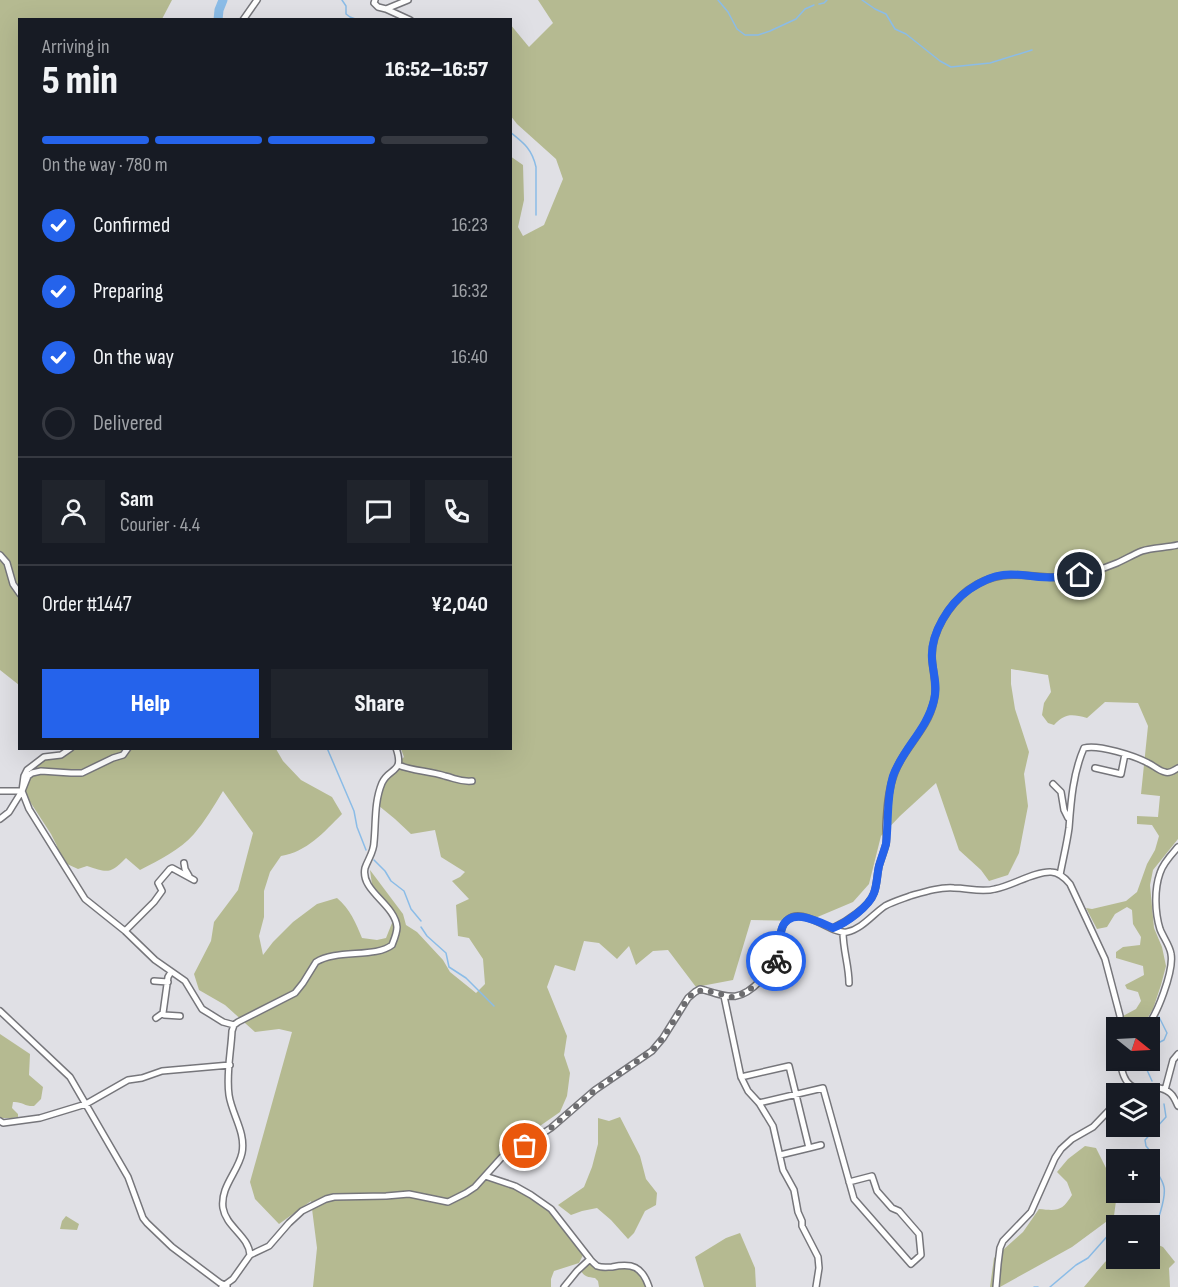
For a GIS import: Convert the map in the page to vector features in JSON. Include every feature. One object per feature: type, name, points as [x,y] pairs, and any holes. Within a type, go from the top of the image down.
[{"type":"street","points":[[244,18],[257,0]]},
{"type":"street","points":[[375,0],[374,3],[378,7],[406,18]]},
{"type":"street","points":[[386,9],[408,0]]},
{"type":"street","points":[[833,928],[842,924],[866,905],[874,893],[879,865],[886,845],[890,788],[897,766],[921,731],[930,713],[936,689],[933,647],[939,625],[956,601],[979,584],[1002,575],[1067,577],[1114,564],[1142,551],[1178,546]]},
{"type":"street","points":[[0,555],[7,563],[13,584],[18,591]]},
{"type":"street","points":[[1060,875],[1073,785],[1084,748],[1095,747],[1125,754],[1164,772],[1178,768]]},
{"type":"street","points":[[48,750],[44,757],[27,770],[22,791],[29,809],[80,892],[155,960],[185,981],[202,1009],[223,1022],[234,1025],[295,993],[319,960],[384,950],[392,945],[397,932],[396,922],[389,909],[367,883],[365,870],[374,848],[375,819],[382,783],[398,765],[397,750]]},
{"type":"street","points":[[44,757],[61,754],[68,750]]},
{"type":"street","points":[[0,819],[9,812],[28,776],[32,773],[41,771],[82,773],[123,755],[127,750]]},
{"type":"street","points":[[1095,768],[1121,774],[1125,754]]},
{"type":"street","points":[[398,765],[460,782],[472,781]]},
{"type":"street","points":[[1053,784],[1061,792],[1064,810],[1069,819]]},
{"type":"street","points":[[0,791],[22,791]]},
{"type":"street","points":[[1153,1017],[1171,971],[1171,953],[1160,928],[1156,905],[1157,893],[1160,873],[1178,847]]},
{"type":"street","points":[[125,931],[162,891],[158,883],[170,869],[192,878],[185,869],[184,863]]},
{"type":"street","points":[[0,1011],[68,1074],[129,1177],[143,1218],[147,1223],[172,1247],[225,1286],[233,1279],[250,1255],[269,1246],[289,1222],[302,1211],[326,1199],[409,1194],[448,1202],[466,1193],[475,1187],[502,1157],[525,1146],[551,1128],[595,1090],[652,1051],[688,998],[695,992],[704,990],[732,997],[746,993],[753,988],[776,962],[782,930],[788,919],[794,916],[843,932],[850,932],[886,905],[936,889],[958,888],[983,891],[1050,872],[1060,875],[1066,879],[1074,891],[1105,958],[1120,1017]]},
{"type":"street","points":[[843,932],[849,983]]},
{"type":"street","points":[[156,1018],[162,1013],[171,972]]},
{"type":"street","points":[[154,981],[168,982]]},
{"type":"street","points":[[724,996],[741,1077],[773,1126],[783,1170],[794,1190],[802,1226],[818,1257],[816,1287]]},
{"type":"street","points":[[162,1013],[180,1016]]},
{"type":"street","points":[[234,1025],[228,1084],[243,1144],[240,1160],[222,1200],[227,1219],[249,1247],[250,1255]]},
{"type":"street","points":[[1165,1090],[1173,1060],[1178,1054]]},
{"type":"street","points":[[0,1121],[3,1123],[40,1118],[86,1104],[128,1080],[162,1071],[230,1065]]},
{"type":"street","points":[[741,1077],[789,1066],[809,1148]]},
{"type":"street","points":[[759,1103],[823,1088],[849,1182],[854,1199],[911,1264],[921,1255],[919,1234],[877,1191],[872,1176],[849,1182]]},
{"type":"street","points":[[1160,1089],[1173,1096],[1178,1106]]},
{"type":"street","points":[[996,1287],[1000,1248],[1003,1241],[1031,1212],[1055,1158],[1072,1139],[1093,1127],[1106,1113]]},
{"type":"street","points":[[780,1155],[821,1145]]},
{"type":"street","points":[[485,1176],[515,1186],[550,1209],[590,1259],[600,1267],[630,1265],[643,1274],[649,1287]]},
{"type":"street","points":[[564,1287],[590,1259]]},
{"type":"green space","points":[[0,0],[172,0],[163,18],[18,18],[18,684],[0,670]]},
{"type":"green space","points":[[538,0],[1178,0],[1178,839],[1153,870],[1150,885],[1154,928],[1162,947],[1166,966],[1153,1009],[1148,1017],[1123,1017],[1136,1009],[1141,1001],[1138,992],[1127,989],[1125,985],[1144,975],[1143,966],[1116,958],[1116,952],[1123,947],[1140,945],[1141,937],[1133,924],[1132,910],[1127,907],[1115,914],[1107,927],[1097,929],[1086,908],[1092,909],[1126,901],[1137,892],[1159,836],[1152,825],[1137,824],[1137,816],[1158,817],[1160,796],[1141,794],[1148,726],[1138,703],[1105,702],[1087,718],[1069,716],[1062,718],[1054,725],[1048,723],[1042,715],[1044,703],[1051,692],[1048,675],[1011,669],[1015,709],[1029,752],[1024,774],[1028,806],[1019,853],[1008,875],[989,881],[981,870],[959,850],[936,783],[881,836],[869,884],[853,902],[808,921],[751,920],[733,980],[696,987],[668,950],[653,951],[636,965],[629,946],[617,959],[599,943],[584,941],[575,971],[555,965],[547,987],[567,1036],[564,1055],[570,1073],[567,1096],[560,1112],[537,1128],[526,1141],[499,1156],[483,1177],[516,1188],[552,1214],[583,1255],[579,1263],[554,1271],[551,1287],[313,1287],[317,1248],[311,1201],[279,1224],[255,1199],[250,1182],[292,1032],[279,1029],[255,1032],[225,1005],[199,990],[194,974],[211,941],[214,922],[238,890],[253,833],[223,791],[206,819],[188,840],[176,850],[140,870],[126,858],[108,871],[87,866],[78,869],[67,864],[58,851],[51,834],[25,794],[24,780],[27,772],[45,759],[74,750],[277,750],[283,761],[301,780],[332,797],[342,814],[307,846],[281,856],[270,872],[264,891],[264,917],[259,936],[263,955],[293,922],[317,904],[337,898],[349,912],[362,938],[377,940],[386,938],[394,918],[373,892],[370,870],[403,914],[406,925],[417,932],[443,960],[450,972],[476,993],[485,984],[483,959],[469,938],[458,936],[456,905],[469,899],[452,881],[465,872],[441,857],[435,830],[411,834],[373,801],[385,775],[404,757],[401,750],[512,750],[512,157],[523,165],[524,200],[518,227],[523,236],[544,225],[563,179],[556,159],[512,118],[512,26],[529,47],[553,23]]},
{"type":"green space","points":[[0,1034],[30,1054],[29,1075],[43,1087],[41,1099],[34,1106],[13,1102],[12,1108],[18,1117],[0,1118]]},
{"type":"green space","points":[[620,1117],[640,1156],[646,1179],[657,1193],[656,1205],[645,1211],[634,1233],[628,1239],[597,1208],[571,1215],[558,1205],[584,1187],[598,1144],[598,1118],[609,1121]]},
{"type":"green space","points":[[1085,1146],[1096,1148],[1106,1168],[1106,1203],[1116,1203],[1114,1215],[1106,1215],[1106,1222],[1072,1247],[1000,1287],[990,1287],[994,1258],[1023,1232],[1039,1209],[1059,1209],[1072,1195],[1067,1182],[1057,1172],[1068,1159]]},
{"type":"green space","points":[[66,1216],[79,1224],[77,1230],[60,1229]]},
{"type":"green space","points":[[740,1233],[755,1268],[756,1287],[704,1287],[695,1257],[726,1238]]},
{"type":"green space","points":[[1160,1246],[1175,1262],[1169,1268],[1170,1287],[1084,1287],[1105,1262],[1106,1269],[1160,1269]]},
{"type":"green space","points":[[591,1263],[602,1270],[634,1270],[640,1274],[647,1287],[599,1287],[595,1278],[588,1277],[581,1270]]},
{"type":"waterway","points":[[218,18],[223,0]]},
{"type":"waterway","points":[[342,0],[346,6],[346,14],[353,18]]},
{"type":"waterway","points":[[718,0],[737,29],[745,35],[758,35],[770,31],[796,19],[805,9],[814,5]]},
{"type":"waterway","points":[[819,4],[827,0]]},
{"type":"waterway","points":[[862,0],[886,14],[895,29],[906,34],[951,67],[990,63],[1032,50]]},
{"type":"waterway","points":[[512,134],[527,147],[536,167],[536,215]]},
{"type":"waterway","points":[[328,750],[354,811],[357,827],[366,850]]},
{"type":"waterway","points":[[374,860],[391,881],[404,891],[411,909],[421,921]]},
{"type":"waterway","points":[[421,927],[427,936],[446,953],[449,967],[466,978],[494,1006]]},
{"type":"waterway","points":[[1160,1019],[1167,1033],[1164,1040],[1160,1042]]},
{"type":"waterway","points":[[1147,1071],[1152,1081]]},
{"type":"waterway","points":[[1159,1215],[1164,1187],[1153,1165],[1151,1152],[1145,1140],[1166,1117],[1164,1104]]},
{"type":"waterway","points":[[1050,1287],[1088,1258],[1106,1238]]},
{"type":"way so far","points":[[525,1146],[551,1128],[595,1090],[652,1051],[688,998],[695,992],[700,989],[732,997],[746,993],[764,977],[776,961]]},
{"type":"route","points":[[776,961],[783,925],[788,919],[794,916],[801,917],[833,928],[842,924],[866,905],[874,893],[879,865],[886,845],[890,788],[897,766],[921,731],[930,713],[936,689],[933,647],[939,625],[956,601],[979,584],[1002,575],[1018,574],[1046,578],[1080,575]]}]
